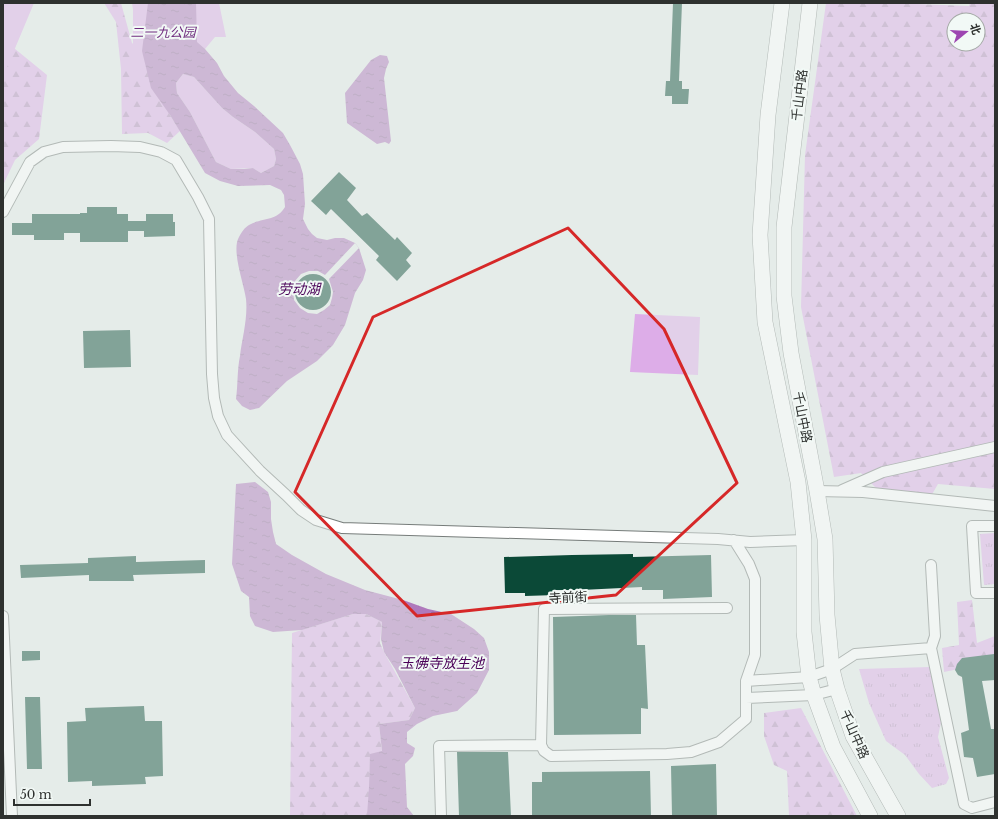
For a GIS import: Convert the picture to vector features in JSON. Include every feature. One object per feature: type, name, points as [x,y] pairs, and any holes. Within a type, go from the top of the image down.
[{"type":"main road","name":"千山中路","points":[[782,3],[768,115],[760,235],[765,322],[798,482],[804,540],[804,632],[809,677],[814,696],[833,747],[870,816]]},
{"type":"main road","name":"千山中路","points":[[810,3],[784,227],[784,296],[791,353],[817,491],[824,539],[827,615],[832,669],[837,689],[853,736],[898,816]]},
{"type":"street","points":[[3,212],[30,162],[44,152],[64,146],[140,147],[161,152],[176,160],[209,219],[212,374],[214,398],[218,416],[227,435],[242,452],[301,510],[316,520],[342,528],[734,540],[750,542],[804,540]]},
{"type":"street","points":[[838,492],[883,472],[995,446]]},
{"type":"street","points":[[817,491],[863,492],[995,506]]},
{"type":"street","points":[[995,526],[972,526],[976,593],[995,593]]},
{"type":"street","points":[[441,816],[439,746],[541,744],[544,751],[551,756],[667,754],[691,752],[719,742],[746,719],[746,681],[755,655],[755,579],[749,564],[734,540]]},
{"type":"street","points":[[931,565],[935,636],[931,648],[964,804],[968,816]]},
{"type":"street","name":"寺前街","points":[[541,744],[544,609],[727,608]]},
{"type":"street","points":[[3,616],[12,816]]},
{"type":"street","points":[[746,681],[809,677],[832,669],[855,654],[931,648]]},
{"type":"street","points":[[746,698],[814,696],[837,689]]},
{"type":"street","points":[[964,804],[972,808],[995,802]]},
{"type":"highlighted area","points":[[568,228],[664,329],[737,483],[616,595],[417,616],[295,492],[373,317]]},
{"type":"green space","points":[[3,3],[34,3],[3,77]]},
{"type":"green space","points":[[104,3],[121,3],[132,43],[142,51],[170,115],[180,131],[167,143],[148,133],[122,134],[121,69],[116,22]]},
{"type":"green space","name":"二一九公园","points":[[132,3],[219,3],[226,37],[215,37],[205,49],[133,72]]},
{"type":"green space","points":[[826,3],[916,3],[969,6],[970,3],[995,3],[995,489],[938,484],[931,496],[881,493],[861,473],[834,477],[801,307],[805,155]]},
{"type":"green space","points":[[9,44],[47,75],[39,139],[15,160],[3,185],[3,48]]},
{"type":"green space","points":[[183,74],[194,77],[222,108],[255,132],[274,149],[276,159],[274,166],[261,173],[253,168],[231,169],[216,162],[190,112],[177,93],[176,83]]},
{"type":"green space","points":[[635,314],[700,317],[698,375],[630,372]]},
{"type":"green space","points":[[995,533],[995,584],[984,585],[980,534]]},
{"type":"green space","points":[[972,600],[977,643],[995,636],[995,669],[993,662],[944,672],[942,648],[959,645],[957,602]]},
{"type":"green space","points":[[353,614],[366,614],[382,622],[380,643],[415,708],[409,720],[379,724],[382,752],[370,755],[369,816],[290,816],[292,633]]},
{"type":"green space","points":[[930,667],[941,722],[938,737],[949,778],[946,784],[932,788],[905,755],[886,741],[869,703],[859,669]]},
{"type":"green space","points":[[801,708],[857,816],[789,816],[787,771],[774,765],[764,736],[764,713]]},
{"type":"water","name":"劳动湖","points":[[148,3],[196,3],[197,42],[217,63],[224,76],[238,93],[283,133],[300,164],[303,174],[305,204],[303,219],[308,229],[317,238],[327,240],[344,238],[355,243],[359,248],[366,270],[363,280],[355,293],[345,325],[333,345],[317,361],[287,381],[259,408],[250,410],[242,406],[236,399],[238,367],[246,321],[246,299],[236,250],[239,237],[248,226],[278,215],[281,212],[285,207],[284,195],[281,190],[270,185],[238,186],[220,181],[205,173],[170,115],[151,88],[142,51]],"holes":[[[183,74],[194,77],[222,108],[255,132],[274,149],[276,159],[274,166],[261,173],[253,168],[231,169],[216,162],[190,112],[177,93],[176,83]]]},
{"type":"water","points":[[380,55],[387,56],[389,62],[384,78],[391,141],[389,144],[385,142],[377,144],[347,123],[345,93],[371,60]]},
{"type":"water","name":"玉佛寺放生池","points":[[255,482],[268,492],[271,502],[271,519],[276,544],[292,555],[326,574],[365,590],[403,600],[428,609],[451,614],[474,629],[484,638],[489,652],[489,670],[477,693],[457,711],[433,716],[417,724],[407,732],[407,743],[415,748],[413,756],[405,764],[407,807],[414,816],[367,816],[370,754],[382,751],[379,724],[409,720],[415,708],[395,669],[384,652],[381,639],[382,622],[366,614],[353,614],[302,630],[273,632],[255,626],[250,616],[249,597],[241,591],[232,564],[236,484]]},
{"type":"pier","points":[[355,243],[359,248],[329,279],[333,292],[330,305],[317,314],[308,313],[300,308],[294,300],[293,289],[295,281],[301,274],[309,271],[318,271],[325,275]]},
{"type":"building","points":[[673,3],[682,3],[679,81],[682,81],[682,89],[689,89],[688,104],[672,104],[672,96],[665,96],[666,81],[670,81]]},
{"type":"building","points":[[339,172],[356,188],[347,200],[362,216],[367,213],[395,240],[397,237],[412,253],[406,260],[411,266],[397,281],[376,260],[379,256],[331,209],[326,215],[311,201]]},
{"type":"building","points":[[87,207],[117,207],[117,214],[128,214],[128,221],[146,221],[146,214],[173,214],[173,222],[175,222],[175,236],[144,237],[144,231],[128,231],[128,242],[80,242],[80,233],[64,233],[64,240],[34,240],[34,235],[12,235],[12,223],[32,223],[32,214],[80,214],[87,213]]},
{"type":"building","points":[[317,274],[326,279],[330,285],[330,299],[326,305],[317,310],[309,310],[300,305],[296,299],[295,288],[300,279],[306,275]]},
{"type":"building","points":[[130,330],[131,367],[84,368],[83,331]]},
{"type":"building","points":[[633,554],[633,557],[711,555],[712,597],[663,599],[663,590],[642,590],[642,587],[556,590],[556,595],[525,596],[525,593],[505,593],[504,557]]},
{"type":"building","points":[[136,556],[136,562],[205,560],[205,573],[133,575],[134,581],[89,581],[89,575],[21,578],[20,565],[88,563],[88,558]]},
{"type":"building","points":[[636,615],[637,645],[645,645],[648,709],[641,708],[641,734],[554,735],[553,617]]},
{"type":"building","points":[[22,651],[40,651],[40,660],[22,661]]},
{"type":"building","points":[[994,654],[995,680],[982,681],[991,729],[995,729],[995,774],[977,777],[973,758],[964,757],[961,733],[969,730],[962,677],[958,675],[955,670],[957,664],[962,658]]},
{"type":"building","points":[[25,697],[40,697],[42,769],[27,769]]},
{"type":"building","points":[[144,706],[145,721],[162,721],[163,776],[145,777],[146,784],[92,786],[92,781],[68,782],[67,722],[86,721],[85,708]]},
{"type":"building","points":[[457,752],[508,752],[511,816],[459,816]]},
{"type":"building","points":[[716,764],[717,816],[672,816],[671,766]]},
{"type":"building","points":[[650,771],[651,816],[532,816],[532,782],[542,782],[542,772]]}]
